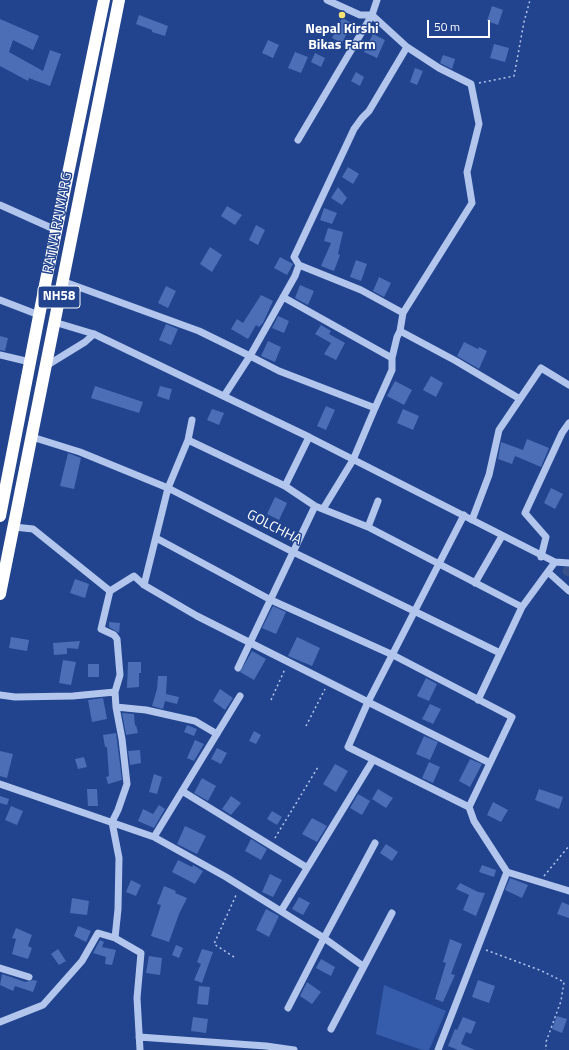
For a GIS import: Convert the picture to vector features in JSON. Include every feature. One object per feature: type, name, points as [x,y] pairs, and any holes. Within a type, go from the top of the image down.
[{"type":"highway","name":"RATNA RAJMARG","points":[[0,516],[56,230],[104,0]]},
{"type":"highway","name":"RATNA RAJMARG","points":[[0,594],[119,0]]},
{"type":"street","points":[[324,510],[353,460],[392,370],[392,358],[397,337],[400,332],[403,313],[472,203],[467,172],[479,124],[471,84],[439,68],[407,47],[372,15],[360,15],[327,0]]},
{"type":"street","points":[[298,140],[372,15],[377,0]]},
{"type":"street","points":[[403,313],[361,290],[299,265],[294,257],[354,129],[369,111],[407,47]]},
{"type":"street","points":[[0,205],[56,230]]},
{"type":"street","points":[[224,396],[250,356],[295,276],[299,265]]},
{"type":"street","points":[[62,281],[199,331],[280,371],[375,408]]},
{"type":"street","points":[[283,298],[392,358]]},
{"type":"street","points":[[0,300],[39,316]]},
{"type":"street","points":[[54,322],[94,334],[309,438],[464,515],[541,556],[555,562],[569,563]]},
{"type":"street","points":[[400,332],[456,361],[520,399]]},
{"type":"street","points":[[45,366],[85,342],[94,334]]},
{"type":"street","points":[[0,355],[30,362]]},
{"type":"street","points":[[472,520],[489,475],[499,430],[541,368],[569,385]]},
{"type":"street","points":[[144,585],[168,488],[188,440],[192,420]]},
{"type":"street","points":[[541,556],[546,537],[525,512],[562,433],[569,423]]},
{"type":"street","name":"GOLCHHA","points":[[32,437],[80,452],[168,488],[293,552],[500,653]]},
{"type":"street","points":[[285,486],[309,438]]},
{"type":"street","points":[[188,440],[285,486],[315,506],[368,527],[522,607]]},
{"type":"street","points":[[368,527],[378,501]]},
{"type":"street","points":[[238,668],[315,506]]},
{"type":"street","points":[[464,515],[414,610],[393,655],[368,702],[348,747],[469,807],[474,821],[507,872],[569,891]]},
{"type":"street","points":[[14,527],[33,529],[110,591]]},
{"type":"street","points":[[475,583],[502,536]]},
{"type":"street","points":[[156,538],[271,600],[393,655],[512,717],[469,807]]},
{"type":"street","points":[[478,700],[522,607],[555,562]]},
{"type":"street","points":[[548,572],[569,591]]},
{"type":"street","points":[[115,938],[118,909],[119,858],[112,822],[127,784],[115,692],[120,675],[118,639],[114,635],[101,629],[110,591],[134,576],[144,585],[197,616],[490,763]]},
{"type":"street","points":[[0,695],[15,697],[73,696],[115,692]]},
{"type":"street","points":[[154,837],[240,696]]},
{"type":"street","points":[[116,707],[146,710],[195,721],[217,734]]},
{"type":"street","points":[[281,911],[300,883],[306,867],[373,760]]},
{"type":"street","points":[[0,784],[154,837],[241,886],[324,938],[363,966]]},
{"type":"street","points":[[182,791],[306,867]]},
{"type":"street","points":[[288,1008],[375,843]]},
{"type":"street","points":[[438,1050],[507,872]]},
{"type":"street","points":[[331,1029],[392,913]]},
{"type":"street","points":[[0,1022],[43,1005],[82,961],[98,933],[115,938],[141,953],[137,998],[140,1050]]},
{"type":"street","points":[[0,968],[29,977]]},
{"type":"street","points":[[139,1037],[266,1046],[294,1050]]},
{"type":"path","points":[[471,84],[514,76],[524,22],[530,0]]},
{"type":"path","points":[[271,700],[289,661]]},
{"type":"path","points":[[306,726],[328,682]]},
{"type":"path","points":[[270,844],[281,830],[318,767]]},
{"type":"path","points":[[540,882],[569,846]]},
{"type":"path","points":[[234,957],[214,944],[241,886]]},
{"type":"path","points":[[477,947],[542,971],[564,982],[561,1001],[546,1042],[546,1050]]},
{"type":"shaded area","points":[[384,985],[446,1011],[429,1050],[422,1050],[376,1034]]},
{"type":"building","points":[[492,6],[503,10],[498,25],[487,21]]},
{"type":"building","points":[[139,15],[168,26],[165,36],[152,32],[152,30],[136,24]]},
{"type":"building","points":[[342,18],[352,23],[342,43],[332,38]]},
{"type":"building","points":[[0,19],[39,36],[33,50],[13,40],[9,52],[43,71],[50,50],[61,54],[50,86],[29,78],[28,81],[0,66]]},
{"type":"building","points":[[373,34],[385,40],[377,58],[364,52]]},
{"type":"building","points":[[268,40],[279,45],[273,58],[262,53]]},
{"type":"building","points":[[494,44],[509,48],[505,62],[490,58]]},
{"type":"building","points":[[295,52],[308,57],[301,73],[288,68]]},
{"type":"building","points":[[315,53],[325,58],[321,67],[311,62]]},
{"type":"building","points":[[443,55],[455,59],[452,69],[440,63]]},
{"type":"building","points":[[415,68],[423,71],[417,85],[410,82]]},
{"type":"building","points":[[356,72],[364,77],[360,86],[351,81]]},
{"type":"building","points":[[348,167],[359,174],[353,184],[342,177]]},
{"type":"building","points":[[338,187],[347,198],[342,205],[331,198]]},
{"type":"building","points":[[227,206],[242,215],[235,225],[221,216]]},
{"type":"building","points":[[324,208],[337,213],[332,224],[320,220]]},
{"type":"building","points":[[256,225],[265,230],[258,245],[249,240]]},
{"type":"building","points":[[328,228],[343,232],[338,254],[340,255],[334,271],[321,266],[331,243],[324,241]]},
{"type":"building","points":[[210,247],[222,255],[212,272],[200,264]]},
{"type":"building","points":[[280,257],[293,264],[287,275],[274,268]]},
{"type":"building","points":[[356,260],[367,264],[361,281],[350,277]]},
{"type":"building","points":[[379,277],[391,283],[384,297],[373,291]]},
{"type":"building","points":[[300,285],[314,291],[308,305],[295,298]]},
{"type":"building","points":[[166,286],[176,291],[168,308],[158,303]]},
{"type":"building","points":[[261,295],[273,301],[263,323],[259,327],[256,325],[248,339],[231,329],[237,319],[243,323]]},
{"type":"building","points":[[278,316],[289,321],[284,333],[272,328]]},
{"type":"building","points":[[166,324],[178,329],[171,345],[159,340]]},
{"type":"building","points":[[321,325],[331,331],[329,334],[345,343],[336,360],[324,354],[331,343],[315,334]]},
{"type":"building","points":[[0,336],[8,338],[5,351],[0,350]]},
{"type":"building","points":[[268,341],[281,347],[275,362],[261,356]]},
{"type":"building","points":[[464,342],[478,349],[479,347],[487,351],[479,369],[457,356]]},
{"type":"building","points":[[431,376],[443,383],[436,397],[423,390]]},
{"type":"building","points":[[395,381],[412,390],[404,405],[387,396]]},
{"type":"building","points":[[95,386],[143,402],[139,413],[91,398]]},
{"type":"building","points":[[160,386],[172,389],[169,400],[157,396]]},
{"type":"building","points":[[326,406],[335,410],[326,430],[317,426]]},
{"type":"building","points":[[212,409],[224,413],[219,425],[207,420]]},
{"type":"building","points":[[403,409],[419,416],[413,430],[397,423]]},
{"type":"building","points":[[527,439],[549,448],[541,467],[515,456],[512,464],[498,459],[501,442],[523,450]]},
{"type":"building","points":[[68,453],[81,458],[74,489],[60,486]]},
{"type":"building","points":[[551,488],[563,494],[555,509],[544,503]]},
{"type":"building","points":[[275,497],[287,503],[279,520],[267,514]]},
{"type":"building","points":[[75,579],[89,584],[85,598],[70,593]]},
{"type":"building","points":[[273,606],[286,612],[276,634],[262,628]]},
{"type":"building","points":[[109,622],[120,623],[119,633],[109,627]]},
{"type":"building","points":[[11,637],[29,640],[27,651],[9,648]]},
{"type":"building","points":[[297,637],[320,648],[312,666],[288,656]]},
{"type":"building","points":[[80,641],[78,649],[67,648],[67,654],[54,655],[53,643]]},
{"type":"building","points":[[252,651],[266,659],[254,680],[240,672]]},
{"type":"building","points":[[63,660],[76,662],[71,685],[59,683]]},
{"type":"building","points":[[128,662],[141,662],[139,687],[127,688]]},
{"type":"building","points":[[88,664],[99,664],[99,677],[88,677]]},
{"type":"building","points":[[158,676],[167,676],[166,694],[179,697],[177,704],[165,701],[163,709],[152,706],[157,689]]},
{"type":"building","points":[[426,678],[437,684],[429,701],[417,696]]},
{"type":"building","points":[[220,689],[233,698],[225,710],[213,701]]},
{"type":"building","points":[[103,698],[107,719],[92,722],[88,700]]},
{"type":"building","points":[[430,704],[441,709],[433,724],[422,719]]},
{"type":"building","points":[[122,713],[134,714],[135,726],[136,725],[138,733],[126,735]]},
{"type":"building","points":[[187,725],[197,729],[194,736],[184,732]]},
{"type":"building","points":[[254,731],[261,735],[256,744],[249,741]]},
{"type":"building","points":[[116,733],[122,780],[108,784],[106,777],[109,776],[107,747],[105,747],[103,735]]},
{"type":"building","points":[[424,736],[438,742],[430,760],[416,754]]},
{"type":"building","points":[[195,740],[204,744],[194,761],[187,758]]},
{"type":"building","points":[[217,748],[227,753],[221,764],[211,759]]},
{"type":"building","points":[[140,750],[141,763],[130,765],[128,751]]},
{"type":"building","points":[[0,751],[13,754],[7,778],[0,776]]},
{"type":"building","points":[[84,757],[87,767],[78,769],[75,759]]},
{"type":"building","points":[[470,759],[482,764],[470,787],[459,781]]},
{"type":"building","points":[[429,762],[440,767],[433,783],[422,778]]},
{"type":"building","points":[[335,764],[348,771],[336,792],[323,784]]},
{"type":"building","points":[[154,774],[162,777],[157,794],[149,792]]},
{"type":"building","points":[[202,778],[216,786],[208,801],[194,793]]},
{"type":"building","points":[[87,789],[97,789],[98,806],[88,806]]},
{"type":"building","points":[[378,789],[393,798],[386,808],[372,799]]},
{"type":"building","points":[[539,789],[563,797],[559,809],[535,800]]},
{"type":"building","points":[[358,794],[370,801],[362,815],[350,808]]},
{"type":"building","points":[[0,796],[9,799],[7,805],[0,803]]},
{"type":"building","points":[[231,796],[241,803],[231,815],[222,809]]},
{"type":"building","points":[[493,802],[508,810],[501,822],[487,815]]},
{"type":"building","points":[[159,805],[165,809],[154,828],[138,821],[143,809],[153,814]]},
{"type":"building","points":[[11,806],[23,811],[17,825],[5,820]]},
{"type":"building","points":[[272,811],[282,817],[277,825],[267,819]]},
{"type":"building","points":[[312,818],[327,826],[317,842],[302,834]]},
{"type":"building","points":[[185,826],[206,836],[197,854],[177,844]]},
{"type":"building","points":[[251,839],[267,849],[261,860],[245,851]]},
{"type":"building","points":[[386,844],[398,852],[392,861],[380,853]]},
{"type":"building","points":[[178,860],[192,867],[193,865],[203,871],[195,884],[172,872]]},
{"type":"building","points":[[482,865],[496,870],[494,877],[479,872]]},
{"type":"building","points":[[270,874],[282,880],[273,897],[262,892]]},
{"type":"building","points":[[510,878],[528,885],[522,898],[505,890]]},
{"type":"building","points":[[131,880],[141,885],[136,896],[126,892]]},
{"type":"building","points":[[460,883],[478,892],[485,893],[476,916],[463,910],[469,895],[456,889]]},
{"type":"building","points":[[164,886],[187,898],[179,914],[169,942],[151,936],[161,905],[157,904]]},
{"type":"building","points":[[299,897],[310,903],[303,915],[292,909]]},
{"type":"building","points":[[72,898],[89,901],[87,915],[70,913]]},
{"type":"building","points":[[562,902],[569,905],[569,918],[557,914]]},
{"type":"building","points":[[266,909],[279,916],[269,937],[256,930]]},
{"type":"building","points":[[78,926],[91,931],[86,942],[74,936]]},
{"type":"building","points":[[16,928],[32,935],[28,946],[32,948],[28,959],[12,954],[16,939],[12,938]]},
{"type":"building","points":[[450,939],[462,944],[451,974],[455,975],[443,1002],[435,999],[446,963],[443,962]]},
{"type":"building","points":[[100,940],[104,942],[102,947],[116,950],[112,965],[105,964],[106,957],[93,953]]},
{"type":"building","points":[[176,945],[183,948],[179,958],[172,955]]},
{"type":"building","points":[[58,949],[66,961],[59,965],[51,954]]},
{"type":"building","points":[[202,949],[213,952],[202,983],[194,980],[201,964],[197,962]]},
{"type":"building","points":[[149,956],[162,958],[160,975],[146,973]]},
{"type":"building","points":[[321,959],[335,967],[331,976],[316,968]]},
{"type":"building","points":[[2,974],[25,982],[33,980],[37,981],[33,992],[15,986],[13,991],[0,985]]},
{"type":"building","points":[[478,980],[495,986],[489,1003],[472,997]]},
{"type":"building","points":[[307,982],[321,992],[312,1004],[300,996]]},
{"type":"building","points":[[199,986],[210,987],[208,1005],[197,1004]]},
{"type":"building","points":[[557,1016],[567,1019],[562,1033],[552,1029]]},
{"type":"building","points":[[193,1017],[208,1019],[206,1033],[191,1031]]},
{"type":"building","points":[[463,1017],[476,1022],[471,1034],[466,1032],[461,1044],[475,1050],[458,1050],[448,1046],[455,1029],[457,1030]]},
{"type":"place","name":"Nepal Kirshi Bikas Farm","points":[[342,15]]}]
